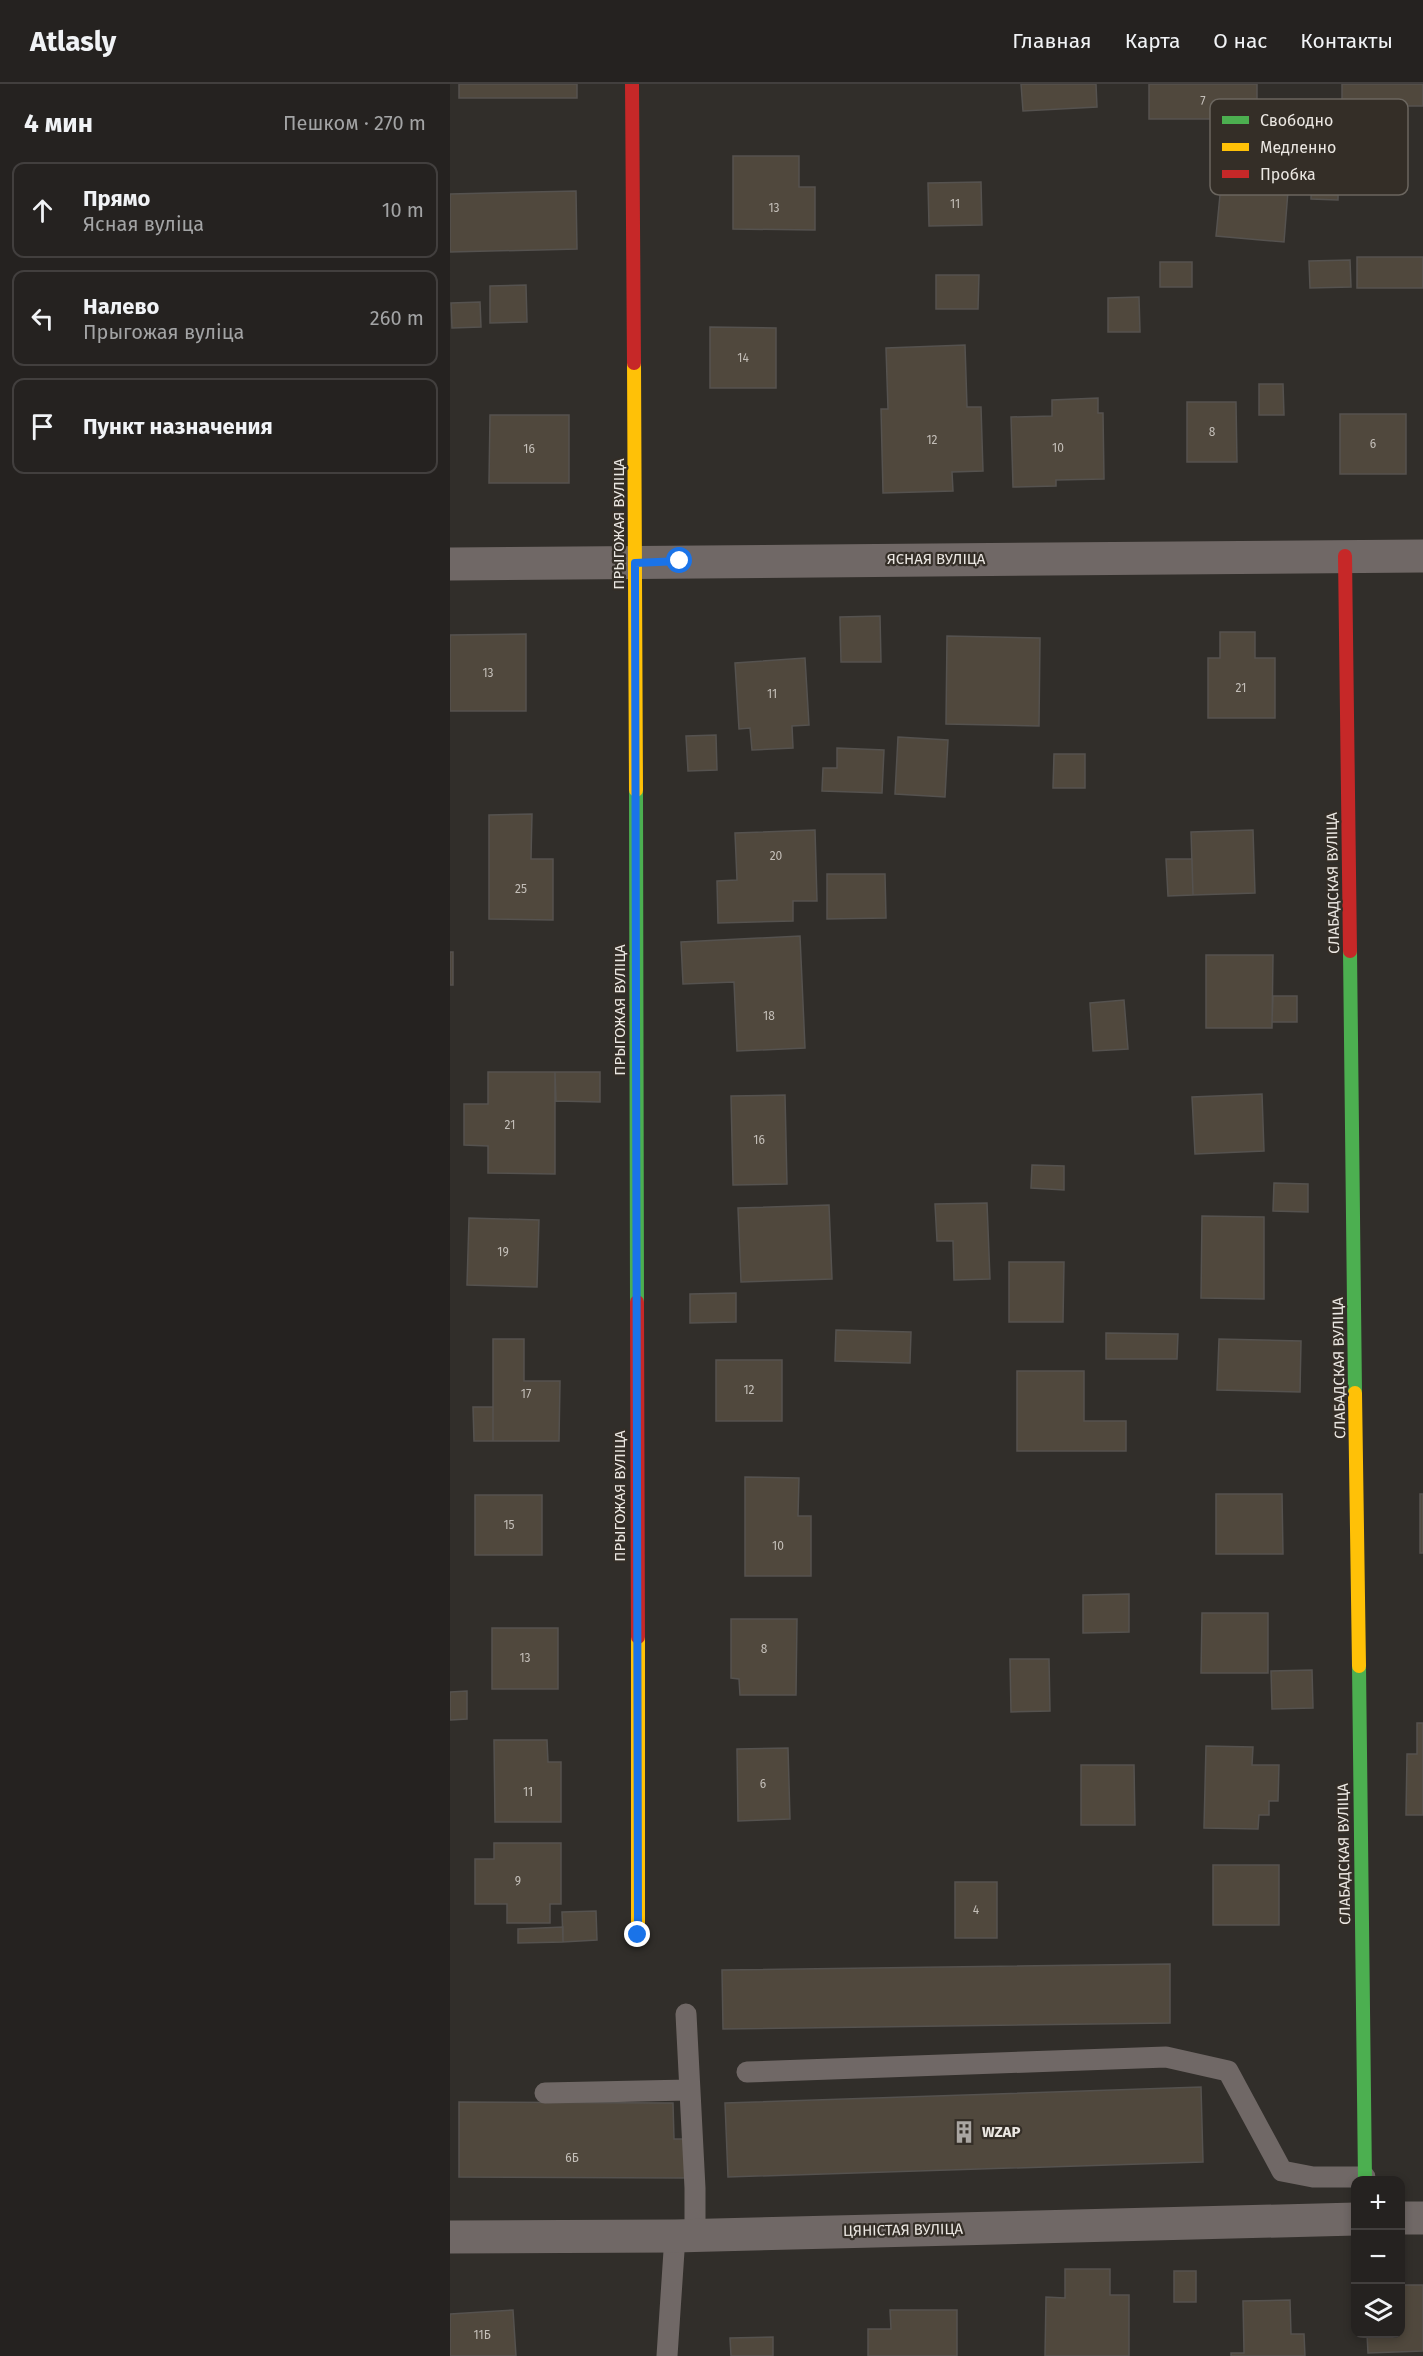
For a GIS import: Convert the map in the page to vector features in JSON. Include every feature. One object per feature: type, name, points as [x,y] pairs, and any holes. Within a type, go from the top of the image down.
[{"type":"street","name":"ПРЫГОЖАЯ ВУЛІЦА","points":[[632,84],[638,1935]]},
{"type":"street","name":"СЛАБАДСКАЯ ВУЛІЦА","points":[[1345,556],[1365,2176]]},
{"type":"street","name":"ЯСНАЯ ВУЛІЦА","points":[[450,564],[1423,556]]},
{"type":"street","points":[[1405,2218],[1423,2218]]},
{"type":"street","name":"ЦЯНІСТАЯ ВУЛІЦА","points":[[450,2237],[685,2236],[1351,2219]]},
{"type":"lane","points":[[667,2356],[685,2236],[695,2188],[686,2014]]},
{"type":"lane","points":[[747,2072],[1166,2057],[1228,2071],[1282,2170],[1313,2177],[1351,2178]]},
{"type":"lane","points":[[545,2093],[689,2090]]},
{"type":"building","points":[[459,84],[577,84],[577,98],[459,98]]},
{"type":"building","points":[[1021,84],[1096,84],[1097,107],[1023,111]]},
{"type":"building","points":[[1149,84],[1257,84],[1257,99],[1210,99],[1210,119],[1149,119]]},
{"type":"building","points":[[1342,84],[1423,84],[1423,106],[1408,106],[1408,99],[1342,99]]},
{"type":"building","points":[[733,156],[799,156],[799,187],[815,187],[815,230],[733,229]]},
{"type":"building","points":[[981,182],[982,225],[929,226],[928,183]]},
{"type":"building","points":[[576,191],[577,249],[450,252],[450,194]]},
{"type":"building","points":[[1220,195],[1288,195],[1284,242],[1216,236]]},
{"type":"building","points":[[1311,195],[1338,195],[1338,200],[1311,199]]},
{"type":"building","points":[[1357,257],[1423,257],[1423,288],[1357,288]]},
{"type":"building","points":[[1350,260],[1351,287],[1310,288],[1309,261]]},
{"type":"building","points":[[1160,262],[1192,262],[1192,287],[1160,287]]},
{"type":"building","points":[[936,275],[979,275],[978,309],[936,309]]},
{"type":"building","points":[[526,285],[527,322],[490,323],[490,286]]},
{"type":"building","points":[[1139,297],[1140,332],[1108,332],[1108,298]]},
{"type":"building","points":[[480,302],[481,327],[452,328],[451,303]]},
{"type":"building","points":[[710,327],[776,328],[776,388],[710,388]]},
{"type":"building","points":[[965,345],[967,407],[981,407],[983,471],[952,472],[953,491],[883,493],[881,409],[888,409],[886,348]]},
{"type":"building","points":[[1259,384],[1283,384],[1284,415],[1259,415]]},
{"type":"building","points":[[1098,398],[1098,413],[1103,413],[1104,479],[1056,480],[1056,486],[1013,487],[1011,417],[1052,416],[1052,400]]},
{"type":"building","points":[[1187,402],[1236,402],[1237,462],[1187,462]]},
{"type":"building","points":[[1340,414],[1406,414],[1406,474],[1340,474]]},
{"type":"building","points":[[490,415],[569,415],[569,483],[489,483]]},
{"type":"building","points":[[880,616],[881,662],[841,662],[840,617]]},
{"type":"building","points":[[1220,632],[1255,632],[1255,658],[1275,658],[1275,718],[1208,718],[1208,658],[1220,658]]},
{"type":"building","points":[[526,634],[526,711],[450,711],[450,635]]},
{"type":"building","points":[[947,636],[1040,638],[1039,726],[946,724]]},
{"type":"building","points":[[805,658],[809,725],[792,726],[793,748],[752,750],[750,728],[739,729],[735,663]]},
{"type":"building","points":[[716,735],[717,770],[688,771],[686,736]]},
{"type":"building","points":[[898,737],[948,740],[945,797],[895,794]]},
{"type":"building","points":[[837,748],[884,750],[882,793],[822,791],[823,768],[837,768]]},
{"type":"building","points":[[1054,754],[1085,754],[1085,788],[1053,788]]},
{"type":"building","points":[[532,814],[531,859],[553,859],[553,920],[489,919],[489,815]]},
{"type":"building","points":[[815,830],[817,901],[793,901],[793,921],[718,923],[717,881],[737,880],[735,833]]},
{"type":"building","points":[[1253,830],[1255,893],[1193,895],[1191,832]]},
{"type":"building","points":[[1166,859],[1192,859],[1193,895],[1168,896]]},
{"type":"building","points":[[827,874],[885,874],[886,918],[827,919]]},
{"type":"building","points":[[800,936],[805,1048],[737,1051],[734,982],[683,984],[681,942]]},
{"type":"building","points":[[450,952],[453,952],[453,985],[450,985]]},
{"type":"building","points":[[1206,955],[1273,955],[1272,1028],[1206,1028]]},
{"type":"building","points":[[1273,996],[1297,996],[1297,1022],[1272,1022]]},
{"type":"building","points":[[1124,1000],[1128,1049],[1093,1051],[1090,1003]]},
{"type":"building","points":[[488,1072],[555,1072],[555,1174],[488,1173],[488,1146],[464,1145],[464,1104],[488,1104]]},
{"type":"building","points":[[555,1072],[600,1072],[600,1102],[556,1101]]},
{"type":"building","points":[[1262,1094],[1264,1151],[1195,1154],[1192,1097]]},
{"type":"building","points":[[785,1095],[787,1184],[733,1185],[731,1096]]},
{"type":"building","points":[[1032,1165],[1064,1166],[1064,1190],[1031,1188]]},
{"type":"building","points":[[1274,1183],[1308,1184],[1308,1212],[1273,1211]]},
{"type":"building","points":[[987,1203],[990,1279],[954,1280],[953,1241],[937,1241],[935,1204]]},
{"type":"building","points":[[829,1205],[832,1279],[741,1282],[738,1208]]},
{"type":"building","points":[[1202,1216],[1264,1217],[1264,1299],[1201,1298]]},
{"type":"building","points":[[469,1218],[539,1220],[537,1287],[467,1285]]},
{"type":"building","points":[[1009,1262],[1064,1262],[1063,1322],[1009,1322]]},
{"type":"building","points":[[736,1293],[736,1322],[690,1323],[690,1294]]},
{"type":"building","points":[[836,1330],[911,1332],[910,1363],[835,1361]]},
{"type":"building","points":[[1106,1333],[1178,1334],[1177,1359],[1106,1359]]},
{"type":"building","points":[[493,1339],[524,1339],[524,1381],[560,1381],[559,1441],[493,1441]]},
{"type":"building","points":[[1219,1339],[1301,1341],[1300,1392],[1217,1390]]},
{"type":"building","points":[[716,1360],[782,1360],[782,1421],[716,1421]]},
{"type":"building","points":[[1017,1371],[1084,1371],[1084,1421],[1126,1421],[1126,1451],[1017,1451]]},
{"type":"building","points":[[473,1407],[493,1407],[493,1441],[474,1441]]},
{"type":"building","points":[[745,1477],[799,1478],[798,1516],[811,1516],[811,1576],[745,1576]]},
{"type":"building","points":[[1216,1494],[1282,1494],[1283,1554],[1216,1554]]},
{"type":"building","points":[[1420,1494],[1423,1494],[1423,1553],[1420,1553]]},
{"type":"building","points":[[475,1495],[542,1495],[542,1555],[475,1555]]},
{"type":"building","points":[[1129,1594],[1129,1632],[1083,1633],[1083,1595]]},
{"type":"building","points":[[1202,1613],[1268,1613],[1268,1673],[1201,1673]]},
{"type":"building","points":[[731,1619],[797,1619],[796,1695],[740,1695],[739,1679],[731,1678]]},
{"type":"building","points":[[492,1628],[558,1628],[558,1689],[492,1689]]},
{"type":"building","points":[[1010,1659],[1049,1659],[1050,1711],[1011,1712]]},
{"type":"building","points":[[1312,1670],[1313,1708],[1272,1709],[1271,1671]]},
{"type":"building","points":[[467,1691],[467,1719],[450,1720],[450,1692]]},
{"type":"building","points":[[1417,1723],[1423,1723],[1423,1815],[1406,1815],[1407,1754],[1417,1754]]},
{"type":"building","points":[[494,1740],[547,1740],[548,1762],[561,1762],[561,1822],[495,1822]]},
{"type":"building","points":[[1206,1746],[1253,1747],[1252,1765],[1279,1765],[1278,1801],[1269,1801],[1269,1815],[1259,1815],[1258,1829],[1204,1828]]},
{"type":"building","points":[[788,1748],[790,1819],[738,1821],[737,1749]]},
{"type":"building","points":[[1081,1765],[1134,1765],[1135,1825],[1081,1825]]},
{"type":"building","points":[[494,1843],[561,1843],[561,1904],[550,1904],[550,1923],[507,1923],[507,1904],[475,1904],[475,1859],[494,1859]]},
{"type":"building","points":[[1213,1865],[1279,1865],[1279,1925],[1213,1925]]},
{"type":"building","points":[[955,1882],[997,1882],[997,1938],[955,1938]]},
{"type":"building","points":[[596,1911],[597,1940],[563,1942],[562,1912]]},
{"type":"building","points":[[563,1927],[563,1942],[518,1943],[518,1929]]},
{"type":"building","points":[[1170,1964],[1170,2023],[723,2029],[722,1970]]},
{"type":"building","name":"WZAP","points":[[1201,2087],[1203,2162],[728,2177],[725,2103]]},
{"type":"building","points":[[459,2102],[673,2103],[674,2139],[685,2139],[685,2178],[459,2177]]},
{"type":"building","points":[[1065,2269],[1110,2269],[1110,2295],[1129,2295],[1129,2356],[1045,2356],[1046,2297],[1065,2298]]},
{"type":"building","points":[[1174,2271],[1196,2271],[1196,2302],[1174,2302]]},
{"type":"building","points":[[1405,2285],[1423,2285],[1423,2351],[1368,2353],[1367,2338],[1405,2338]]},
{"type":"building","points":[[1290,2300],[1291,2334],[1304,2334],[1305,2356],[1231,2356],[1231,2353],[1244,2353],[1243,2301]]},
{"type":"building","points":[[513,2310],[516,2356],[450,2356],[450,2314]]},
{"type":"building","points":[[890,2310],[957,2310],[957,2356],[868,2356],[868,2329],[891,2329]]},
{"type":"building","points":[[773,2337],[773,2356],[731,2356],[730,2338]]},
{"type":"traffic: fast","points":[[636,790],[637,1302]]},
{"type":"traffic: fast","points":[[1350,951],[1355,1393]]},
{"type":"traffic: fast","points":[[1359,1666],[1365,2176]]},
{"type":"traffic: slow","points":[[634,363],[636,790]]},
{"type":"traffic: slow","points":[[1355,1393],[1359,1666]]},
{"type":"traffic: slow","points":[[638,1637],[638,1935]]},
{"type":"traffic: jam","points":[[632,84],[634,363]]},
{"type":"traffic: jam","points":[[1345,556],[1350,951]]},
{"type":"traffic: jam","points":[[637,1302],[638,1637]]},
{"type":"place","name":"WZAP","points":[[964,2132]]},
{"type":"route","points":[[638,1935],[635,563],[680,561]]}]
